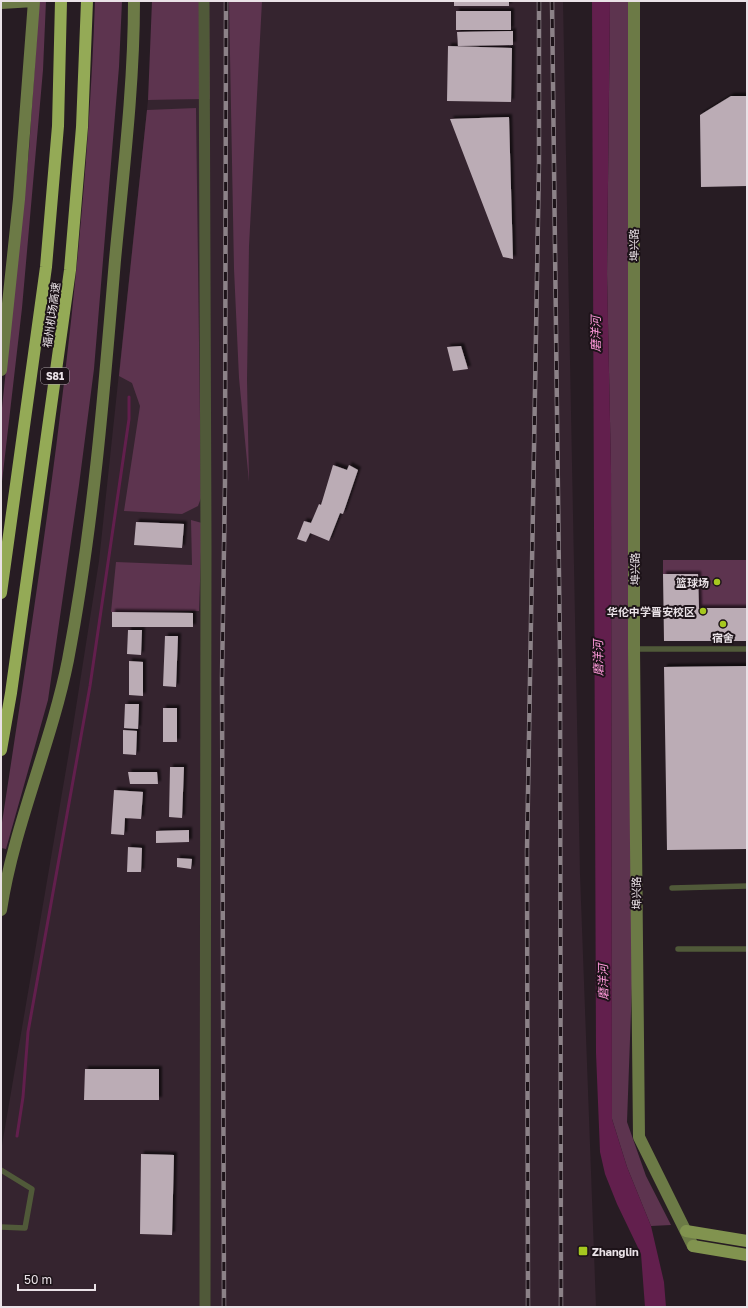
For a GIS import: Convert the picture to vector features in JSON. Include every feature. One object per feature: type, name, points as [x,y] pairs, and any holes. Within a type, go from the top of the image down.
[{"type":"highway","name":"福州机场高速","points":[[1,593],[46,267],[58,126],[61,1]]},
{"type":"highway","name":"福州机场高速","points":[[1,750],[11,693],[70,270],[82,127],[86,1]]},
{"type":"main road","points":[[686,1231],[747,1241]]},
{"type":"main road","points":[[693,1246],[747,1255]]},
{"type":"street","points":[[1,3],[34,1],[19,199],[1,370]]},
{"type":"street","points":[[1,910],[23,817],[47,743],[67,662],[81,582],[102,416],[126,141],[134,1]]},
{"type":"street","points":[[204,1],[206,538],[205,1307]]},
{"type":"street","name":"埠兴路","points":[[634,1],[634,649],[639,1137],[686,1231]]},
{"type":"street","points":[[686,1231],[693,1246]]},
{"type":"lane","points":[[634,649],[747,649]]},
{"type":"lane","points":[[672,888],[747,886]]},
{"type":"lane","points":[[678,949],[747,949]]},
{"type":"lane","points":[[1,1170],[32,1189],[25,1228],[1,1227]]},
{"type":"shaded area","points":[[39,1],[46,1],[43,70],[22,308],[1,490],[1,417],[29,150]]},
{"type":"shaded area","points":[[95,1],[122,1],[119,67],[94,369],[48,700],[6,849],[1,848],[1,829],[47,519],[72,313],[90,105]]},
{"type":"shaded area","points":[[152,1],[209,1],[210,99],[148,100]]},
{"type":"shaded area","points":[[209,1],[563,1],[580,874],[596,1307],[1,1307],[1,1151],[69,752],[99,561],[148,100],[210,99]]},
{"type":"shaded area","points":[[229,1],[262,1],[249,246],[247,380],[249,482],[239,378],[234,269]]},
{"type":"shaded area","points":[[610,1],[631,1],[632,984],[627,1122],[646,1176],[671,1225],[651,1226],[627,1167],[612,1119],[611,470],[607,274]]},
{"type":"shaded area","points":[[196,108],[201,498],[198,506],[182,514],[124,511],[140,406],[132,383],[119,376],[147,110]]},
{"type":"shaded area","points":[[191,520],[202,523],[199,611],[111,612],[116,562],[192,565]]},
{"type":"shaded area","points":[[663,560],[747,560],[747,608],[699,608],[698,574],[663,574]]},
{"type":"water","name":"磨洋河","points":[[592,1],[610,1],[607,274],[611,470],[612,1119],[627,1167],[651,1226],[664,1282],[666,1307],[645,1307],[641,1254],[617,1204],[605,1174],[600,1152],[596,1053]]},
{"type":"building","points":[[454,1],[509,1],[509,6],[454,6]]},
{"type":"building","points":[[456,11],[511,11],[511,30],[456,30]]},
{"type":"building","points":[[513,31],[513,45],[458,46],[457,32]]},
{"type":"building","points":[[448,46],[512,48],[511,102],[447,101]]},
{"type":"building","points":[[731,96],[746,96],[747,186],[701,187],[700,115]]},
{"type":"building","points":[[509,117],[513,259],[503,257],[450,119]]},
{"type":"building","points":[[461,346],[468,369],[453,371],[447,347]]},
{"type":"building","points":[[333,465],[347,470],[349,465],[358,470],[343,514],[340,513],[329,541],[310,533],[306,542],[297,539],[304,521],[311,523],[319,504],[321,505]]},
{"type":"building","points":[[136,522],[184,524],[182,548],[134,545]]},
{"type":"building","points":[[663,574],[698,574],[699,608],[747,608],[747,641],[664,641]]},
{"type":"building","points":[[112,612],[193,613],[193,627],[112,627]]},
{"type":"building","points":[[128,630],[142,630],[141,655],[127,654]]},
{"type":"building","points":[[165,636],[178,636],[176,687],[163,686]]},
{"type":"building","points":[[129,661],[143,662],[143,696],[129,695]]},
{"type":"building","points":[[747,666],[747,849],[667,850],[664,667]]},
{"type":"building","points":[[125,704],[139,704],[138,729],[124,728]]},
{"type":"building","points":[[163,708],[177,708],[177,742],[163,742]]},
{"type":"building","points":[[123,730],[137,731],[136,755],[123,754]]},
{"type":"building","points":[[170,767],[184,767],[182,818],[169,817]]},
{"type":"building","points":[[128,772],[157,772],[158,784],[130,784]]},
{"type":"building","points":[[114,790],[143,792],[141,819],[125,818],[124,835],[111,834]]},
{"type":"building","points":[[189,830],[189,842],[156,843],[156,831]]},
{"type":"building","points":[[128,847],[142,848],[141,872],[127,872]]},
{"type":"building","points":[[177,858],[192,859],[191,869],[177,867]]},
{"type":"building","points":[[85,1069],[159,1069],[159,1100],[84,1100]]},
{"type":"building","points":[[141,1154],[174,1155],[172,1235],[140,1234]]},
{"type":"waterway","points":[[17,1136],[23,1097],[28,1032],[90,686],[129,419],[129,397]]},
{"type":"railway","points":[[224,1307],[222,678],[225,482],[226,1]]},
{"type":"railway","points":[[528,1307],[527,851],[539,161],[539,1]]},
{"type":"railway","points":[[552,1],[560,658],[561,1307]]},
{"type":"place","name":"篮球场","points":[[717,582]]},
{"type":"place","name":"华伦中学晋安校区","points":[[703,611]]},
{"type":"place","name":"宿舍","points":[[723,624]]},
{"type":"place","name":"Zhanglin","points":[[583,1251]]}]
